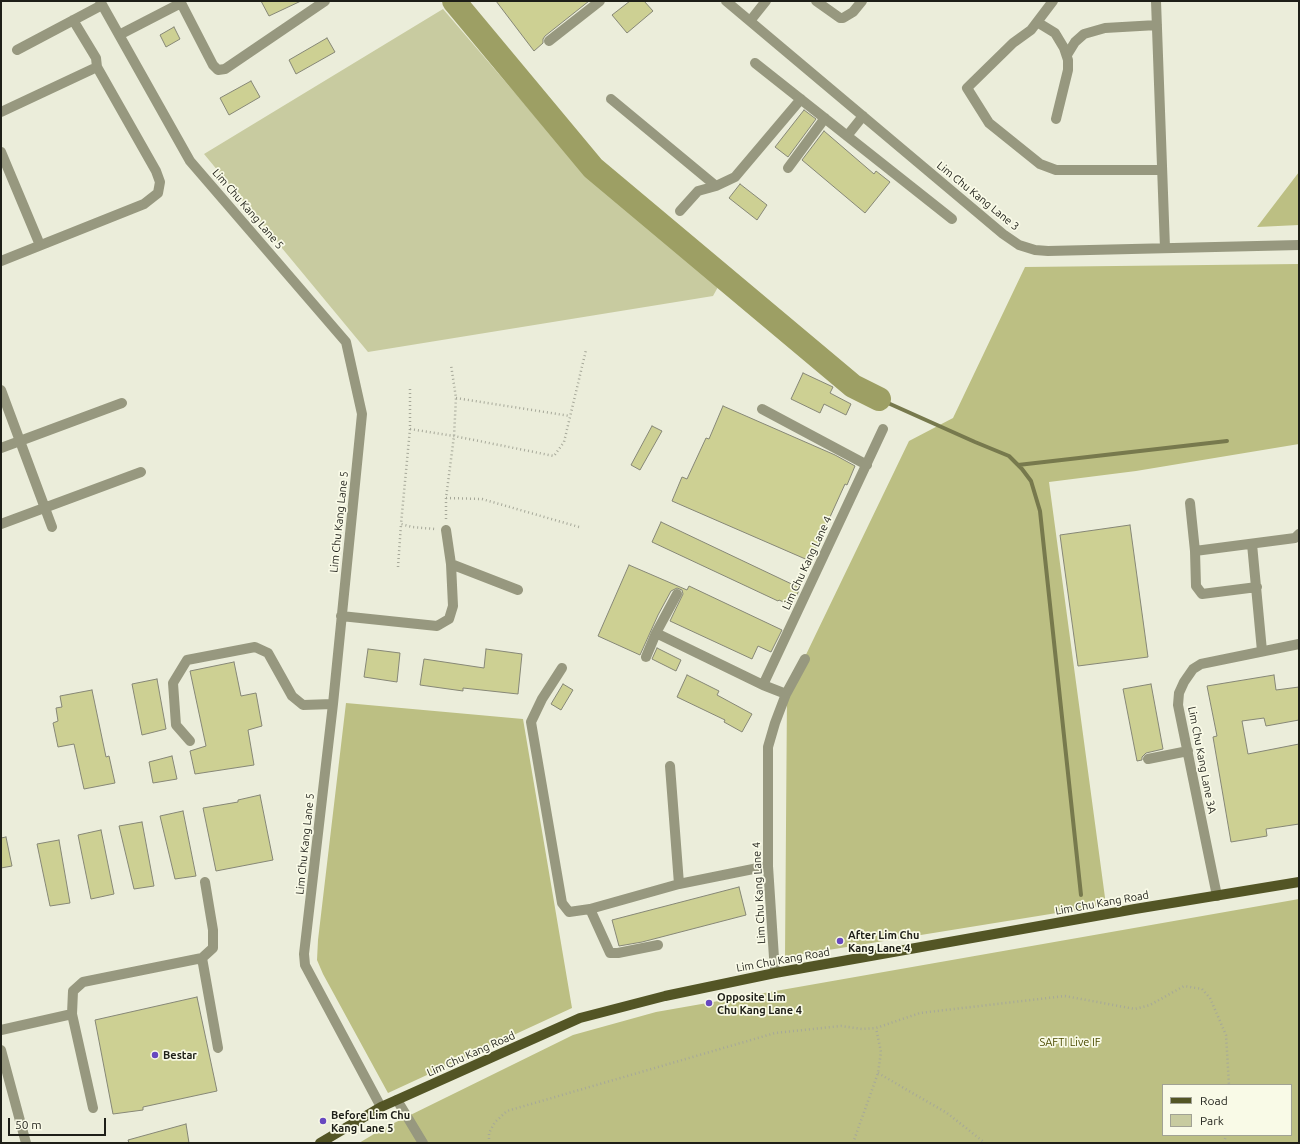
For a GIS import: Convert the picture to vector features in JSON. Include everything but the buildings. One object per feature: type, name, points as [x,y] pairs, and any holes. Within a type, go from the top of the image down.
[{"type":"main road","name":"Lim Chu Kang Road","points":[[320,1143],[381,1107],[580,1018],[665,996],[775,973],[1135,909],[1299,882]]},
{"type":"street","points":[[119,35],[180,2],[214,65],[218,70],[225,69],[325,1]]},
{"type":"street","points":[[549,41],[600,1]]},
{"type":"street","name":"Lim Chu Kang Lane 3","points":[[726,1],[1003,234],[1019,245],[1034,250],[1048,251],[1299,245]]},
{"type":"street","points":[[750,21],[766,1]]},
{"type":"street","points":[[816,1],[840,18],[843,18],[853,12],[862,1]]},
{"type":"street","points":[[1053,1],[1031,30],[1013,43],[967,88],[989,123],[1040,164],[1056,170],[1162,170]]},
{"type":"street","points":[[1156,1],[1165,248]]},
{"type":"street","points":[[17,50],[101,3]]},
{"type":"street","name":"Lim Chu Kang Lane 5","points":[[101,3],[190,161],[346,342],[362,414],[304,954],[305,965],[381,1107]]},
{"type":"street","points":[[1,261],[144,204],[158,193],[160,182],[156,171],[97,67],[96,58],[73,20]]},
{"type":"street","points":[[1038,22],[1055,33],[1067,55],[1068,70],[1056,119]]},
{"type":"street","points":[[1067,55],[1075,42],[1084,34],[1105,28],[1157,25]]},
{"type":"street","points":[[755,62],[952,219]]},
{"type":"street","points":[[1,112],[97,67]]},
{"type":"street","points":[[611,99],[716,186]]},
{"type":"street","points":[[680,211],[698,192],[716,186],[735,177],[801,99]]},
{"type":"street","points":[[847,136],[863,116]]},
{"type":"street","points":[[788,168],[825,118]]},
{"type":"street","points":[[1,152],[40,245]]},
{"type":"street","points":[[1,390],[52,527]]},
{"type":"street","points":[[1,448],[122,403]]},
{"type":"street","points":[[762,409],[867,465]]},
{"type":"street","name":"Lim Chu Kang Lane 4","points":[[763,685],[883,429]]},
{"type":"street","points":[[1,524],[141,472]]},
{"type":"street","points":[[1190,503],[1195,551],[1196,586],[1202,594],[1257,587]]},
{"type":"street","points":[[341,616],[437,626],[449,619],[453,606],[452,564],[446,530]]},
{"type":"street","points":[[1195,551],[1295,538],[1299,534]]},
{"type":"street","points":[[1252,544],[1262,651]]},
{"type":"street","points":[[452,564],[518,590]]},
{"type":"street","points":[[646,657],[656,633],[677,594]]},
{"type":"street","points":[[656,633],[763,685],[786,694]]},
{"type":"street","name":"Lim Chu Kang Lane 3A","points":[[1217,896],[1178,705],[1179,693],[1184,682],[1193,669],[1201,664],[1299,644]]},
{"type":"street","points":[[190,741],[176,725],[173,683],[187,660],[255,647],[268,653],[292,696],[303,705],[332,704]]},
{"type":"street","name":"Lim Chu Kang Lane 4","points":[[775,973],[768,866],[768,747],[786,694],[805,659]]},
{"type":"street","points":[[562,668],[542,699],[531,722],[562,903],[569,912],[590,909],[679,884],[768,866]]},
{"type":"street","points":[[1148,759],[1188,751]]},
{"type":"street","points":[[670,766],[679,884]]},
{"type":"street","points":[[93,1108],[72,1014],[73,991],[83,982],[202,958],[213,948],[213,930],[205,882]]},
{"type":"street","points":[[590,909],[610,953],[618,953],[658,945]]},
{"type":"street","points":[[202,958],[218,1048]]},
{"type":"street","points":[[1,1030],[72,1014]]},
{"type":"street","points":[[1,1050],[26,1143]]},
{"type":"street","points":[[397,1100],[423,1143]]},
{"type":"path","points":[[410,429],[454,436],[554,456],[564,442],[586,350]]},
{"type":"path","points":[[401,524],[412,527],[446,530],[446,498],[454,436],[456,398],[452,365]]},
{"type":"path","points":[[398,567],[410,429],[410,390]]},
{"type":"path","points":[[456,398],[570,416]]},
{"type":"path","points":[[446,498],[482,499],[579,527]]},
{"type":"path","points":[[489,1143],[489,1133],[495,1122],[507,1111],[775,1033],[841,1026],[862,1029],[876,1028],[920,1013],[1065,996],[1135,1009],[1150,1005],[1184,986],[1202,989],[1210,998],[1226,1035],[1229,1084]]},
{"type":"path","points":[[852,1143],[878,1074],[881,1052],[876,1028]]},
{"type":"path","points":[[878,1074],[948,1113],[985,1143]]},
{"type":"green space","points":[[443,9],[582,171],[718,287],[713,296],[368,352],[204,154]]},
{"type":"green space","points":[[1299,172],[1299,225],[1257,227]]},
{"type":"green space","points":[[1299,264],[1299,444],[1136,471],[1049,482],[1106,905],[785,957],[787,694],[909,441],[953,418],[1025,267]]},
{"type":"green space","points":[[346,703],[523,719],[572,1008],[388,1093],[323,974],[317,960],[318,940]]},
{"type":"green space","name":"SAFTI Live IF","points":[[1299,899],[1299,1143],[359,1143],[384,1128],[573,1035],[656,1012]]},
{"type":"waterway","points":[[454,1],[593,168],[853,386],[879,399]]},
{"type":"waterway","points":[[879,399],[1009,456],[1031,481],[1040,511],[1081,895]]},
{"type":"waterway","points":[[1018,465],[1227,441]]},
{"type":"place","name":"After Lim Chu Kang Lane 4","points":[[840,941]]},
{"type":"place","name":"Opposite Lim Chu Kang Lane 4","points":[[709,1003]]},
{"type":"place","name":"Bestar","points":[[155,1055]]},
{"type":"place","name":"Before Lim Chu Kang Lane 5","points":[[323,1121]]}]
